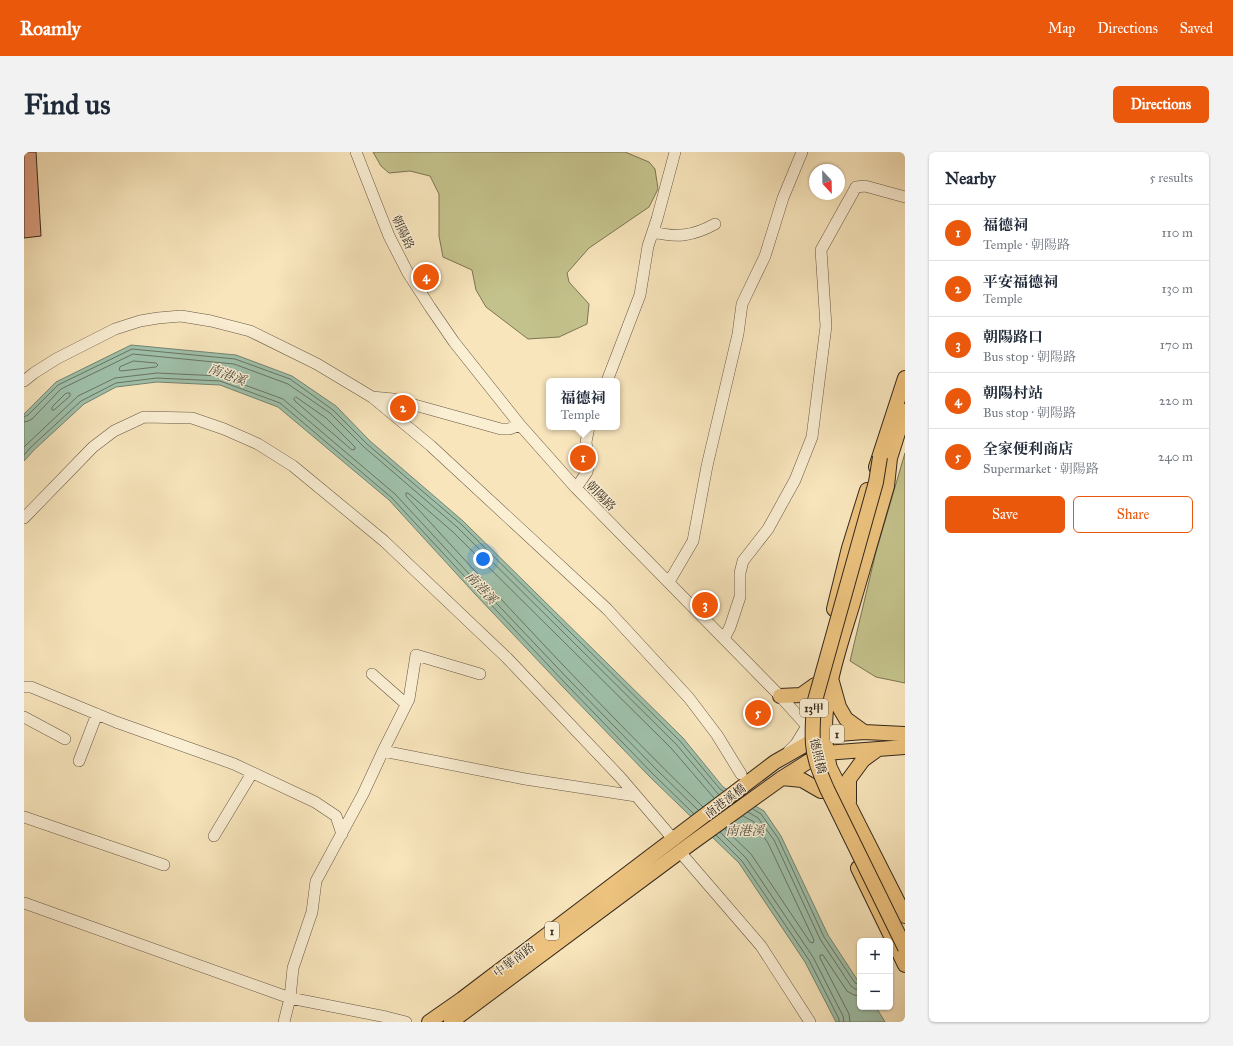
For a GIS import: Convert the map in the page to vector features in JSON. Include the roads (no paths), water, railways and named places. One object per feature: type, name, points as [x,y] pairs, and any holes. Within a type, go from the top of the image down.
[{"type":"main road","name":"13甲","points":[[885,458],[905,378]]},
{"type":"main road","name":"13甲","points":[[885,458],[905,411]]},
{"type":"main road","points":[[885,458],[887,486],[838,655],[825,712],[809,761],[821,792],[905,965]]},
{"type":"main road","points":[[885,458],[870,480],[849,548],[826,648],[815,685],[807,726],[825,753],[830,768],[905,916]]},
{"type":"main road","name":"德照橋","points":[[885,458],[880,485],[819,707],[818,726],[819,744],[827,773],[843,811],[905,938]]},
{"type":"main road","name":"德照橋","points":[[885,458],[876,482],[814,704],[812,724],[813,746],[818,766],[827,789],[905,948]]},
{"type":"main road","points":[[832,681],[839,707],[846,719],[864,732]]},
{"type":"main road","points":[[780,696],[800,695],[815,685]]},
{"type":"main road","name":"1","points":[[775,762],[817,739],[864,732],[905,734]]},
{"type":"main road","name":"1","points":[[782,778],[825,753],[905,747]]},
{"type":"main road","points":[[849,804],[849,780],[863,760],[878,749]]},
{"type":"main road","name":"南港溪橋","points":[[681,843],[775,762]]},
{"type":"main road","points":[[782,778],[802,780],[821,792]]},
{"type":"main road","name":"南港溪橋","points":[[681,843],[782,778]]},
{"type":"main road","name":"中華南路","points":[[429,1022],[681,843]]},
{"type":"main road","name":"中華南路","points":[[451,1022],[681,843]]},
{"type":"street","name":"朝陽路","points":[[356,152],[389,236],[408,273],[454,342],[520,424],[576,488],[780,696],[807,726]]},
{"type":"street","points":[[608,378],[640,295],[648,246],[675,152]]},
{"type":"street","points":[[669,582],[693,541],[706,466],[738,334],[742,304],[765,256],[783,198],[802,152]]},
{"type":"street","points":[[724,639],[730,627],[740,597],[740,573],[743,561],[768,529],[795,480],[812,437],[826,326],[821,250],[856,187],[865,186],[905,197]]},
{"type":"street","points":[[653,232],[668,236],[684,235],[702,231],[714,224]]},
{"type":"street","points":[[24,381],[56,359],[115,329],[140,321],[181,316],[212,321],[250,331],[317,364],[372,397],[431,446],[607,609],[689,698],[716,735],[741,774]]},
{"type":"street","points":[[372,397],[393,399],[501,429],[510,429],[520,424]]},
{"type":"street","points":[[24,518],[93,448],[114,431],[144,417],[192,418],[224,429],[258,444],[293,466],[384,541],[507,658],[681,843],[761,946],[810,1022]]},
{"type":"street","points":[[576,488],[587,472],[589,463],[586,442],[588,430]]},
{"type":"street","points":[[284,1022],[290,998],[294,968],[312,912],[316,881],[363,794],[409,699],[416,655],[480,674]]},
{"type":"street","points":[[372,674],[406,704]]},
{"type":"street","points":[[24,687],[30,686],[97,714],[234,764],[315,802],[336,816],[342,834]]},
{"type":"street","points":[[79,761],[97,714]]},
{"type":"street","points":[[24,717],[65,739]]},
{"type":"street","points":[[775,762],[796,744],[807,726]]},
{"type":"street","points":[[383,751],[525,779],[636,796]]},
{"type":"street","points":[[214,836],[252,773]]},
{"type":"street","points":[[24,817],[164,865]]},
{"type":"street","points":[[24,903],[290,998],[406,1022]]},
{"type":"water","name":"南港溪","points":[[131,345],[236,355],[292,376],[336,406],[370,441],[463,521],[683,738],[723,787],[764,811],[781,836],[828,935],[857,979],[857,1010],[878,1010],[885,1022],[836,1022],[805,962],[739,863],[650,777],[564,688],[389,500],[278,407],[220,385],[157,382],[116,387],[84,404],[24,461],[24,414],[56,382]]},
{"type":"place","name":"朝陽村站","points":[[426,277]]},
{"type":"place","name":"平安福德祠","points":[[403,408]]},
{"type":"place","name":"福德祠","points":[[583,458]]},
{"type":"place","name":"朝陽路口","points":[[705,605]]},
{"type":"place","name":"全家便利商店","points":[[758,713]]}]
